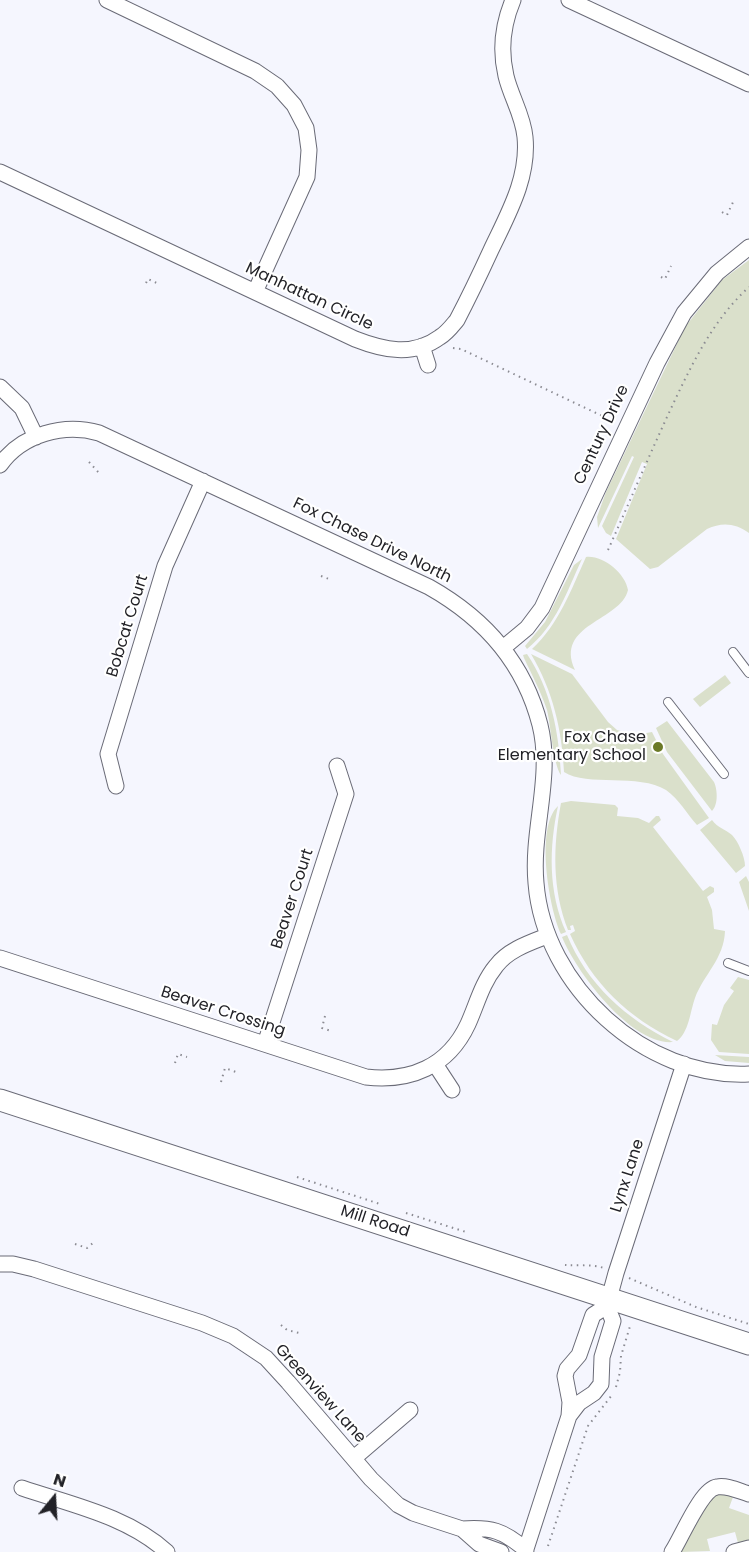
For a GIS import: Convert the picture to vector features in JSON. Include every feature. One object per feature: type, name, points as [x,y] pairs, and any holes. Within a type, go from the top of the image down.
[{"type":"street","points":[[107,0],[255,72],[277,86],[294,105],[306,128],[309,150],[307,177],[255,292]]},
{"type":"street","name":"Manhattan Circle","points":[[0,172],[378,348],[401,351],[422,346],[441,337],[457,320],[518,191],[525,159],[525,137],[521,115],[506,77],[503,56],[504,33],[513,0]]},
{"type":"street","points":[[569,0],[749,84]]},
{"type":"street","name":"Century Drive","points":[[502,648],[527,628],[542,608],[657,363],[684,313],[717,273],[749,247]]},
{"type":"street","points":[[422,346],[429,366]]},
{"type":"street","points":[[0,387],[22,408],[36,437]]},
{"type":"street","name":"Fox Chase Drive North","points":[[0,465],[14,450],[36,437],[59,430],[90,430],[121,442],[444,596],[471,614],[512,661],[530,694],[540,726],[544,760],[534,854],[536,885],[547,936],[564,969],[584,996],[616,1028],[655,1053],[704,1071],[749,1074]]},
{"type":"street","name":"Bobcat Court","points":[[116,786],[108,754],[165,566],[174,541],[203,481]]},
{"type":"street","name":"Beaver Court","points":[[265,1044],[346,794],[337,765]]},
{"type":"street","name":"Beaver Crossing","points":[[0,958],[366,1077],[403,1077],[420,1073],[435,1064],[454,1047],[467,1025],[484,983],[497,964],[516,949],[547,936]]},
{"type":"street","points":[[435,1064],[452,1090]]},
{"type":"street","name":"Lynx Lane","points":[[608,1302],[684,1065]]},
{"type":"street","name":"Mill Road","points":[[0,1100],[608,1302],[749,1344]]},
{"type":"street","name":"Greenview Lane","points":[[0,1264],[13,1264],[34,1269],[202,1323],[233,1336],[266,1358],[377,1486],[398,1505],[413,1513],[462,1529],[479,1544],[501,1552]]},
{"type":"street","points":[[523,1552],[569,1416],[570,1402],[565,1376],[567,1369],[579,1354],[593,1315],[608,1302],[613,1321],[602,1357],[601,1384],[594,1393],[579,1403],[569,1416]]},
{"type":"street","points":[[354,1458],[410,1410]]},
{"type":"street","points":[[672,1552],[703,1495],[710,1488],[719,1486],[749,1494]]},
{"type":"street","points":[[22,1488],[110,1517],[142,1532],[167,1552]]},
{"type":"street","name":"Greenview Lane","points":[[462,1529],[483,1527],[510,1536],[523,1552]]},
{"type":"street","points":[[734,1552],[749,1548]]},
{"type":"lane","points":[[733,652],[749,673]]},
{"type":"lane","points":[[668,702],[724,774]]},
{"type":"lane","points":[[728,963],[749,971]]},
{"type":"path","points":[[722,212],[727,215],[734,200]]},
{"type":"path","points":[[661,277],[665,279],[671,266]]},
{"type":"path","points":[[146,283],[148,279],[159,284]]},
{"type":"path","points":[[608,550],[693,363],[717,321],[733,301],[749,287]]},
{"type":"path","points":[[453,348],[461,349],[618,423]]},
{"type":"path","points":[[89,462],[100,474]]},
{"type":"path","points":[[321,576],[329,579]]},
{"type":"path","points":[[325,1016],[322,1028],[331,1031]]},
{"type":"path","points":[[175,1063],[178,1054],[188,1056]]},
{"type":"path","points":[[220,1082],[225,1068],[236,1072]]},
{"type":"path","points":[[75,1244],[87,1248],[93,1243]]},
{"type":"path","points":[[628,1278],[696,1307],[749,1324]]},
{"type":"path","points":[[642,1289],[644,1283]]},
{"type":"path","points":[[548,1546],[588,1426],[610,1400],[616,1386],[621,1356],[632,1322]]},
{"type":"path","points":[[281,1325],[296,1333],[301,1330]]},
{"type":"green space","points":[[749,260],[749,533],[734,525],[707,529],[658,567],[650,569],[616,539],[647,464],[642,462],[611,536],[602,526],[634,457],[632,456],[598,528],[597,517],[606,492],[685,327],[722,280]]},
{"type":"green space","points":[[586,557],[599,559],[612,566],[623,577],[628,590],[623,600],[614,609],[591,624],[573,642],[571,655],[575,670],[532,649],[557,618]]},
{"type":"green space","points":[[582,559],[553,619],[546,630],[527,649],[525,646],[545,622],[574,565]]},
{"type":"green space","points":[[527,654],[548,697],[556,727],[561,775],[554,754],[547,710],[523,655]]},
{"type":"green space","points":[[531,654],[572,674],[608,722],[617,730],[636,735],[652,732],[663,754],[709,818],[697,825],[671,794],[655,785],[642,782],[586,779],[564,772],[555,711],[545,682]]},
{"type":"green space","points":[[725,675],[731,683],[700,707],[693,699]]},
{"type":"green space","points":[[667,721],[714,782],[717,792],[712,811],[667,752],[656,728]]},
{"type":"green space","points":[[571,801],[615,805],[618,808],[617,816],[638,818],[649,823],[659,816],[661,820],[653,827],[703,891],[710,886],[714,888],[714,892],[707,897],[712,910],[714,929],[725,931],[724,941],[695,998],[684,1032],[677,1041],[659,1032],[627,1010],[613,997],[579,952],[570,934],[575,931],[573,925],[570,926],[571,930],[568,930],[559,899],[555,851],[561,803]]},
{"type":"green space","points":[[558,806],[553,837],[552,869],[556,901],[566,932],[561,934],[552,906],[546,868],[547,831],[551,816]]},
{"type":"green space","points":[[712,820],[732,835],[741,849],[745,866],[736,873],[700,830]]},
{"type":"green space","points":[[746,876],[749,882],[749,911],[739,882]]},
{"type":"green space","points":[[567,935],[585,969],[610,998],[639,1022],[673,1042],[657,1040],[640,1032],[607,1004],[592,987],[569,952],[562,937]]},
{"type":"green space","points":[[738,977],[749,980],[749,1054],[719,1052],[711,1040],[712,1024],[717,1025],[724,1005],[734,991],[730,988]]},
{"type":"green space","points":[[715,1055],[749,1057],[749,1063],[725,1061]]},
{"type":"green space","points":[[724,1494],[733,1497],[729,1508],[749,1515],[749,1541],[738,1543],[735,1532],[707,1539],[710,1551],[681,1552],[708,1499],[713,1495]]},
{"type":"place","name":"Fox Chase Elementary School","points":[[658,747]]}]
